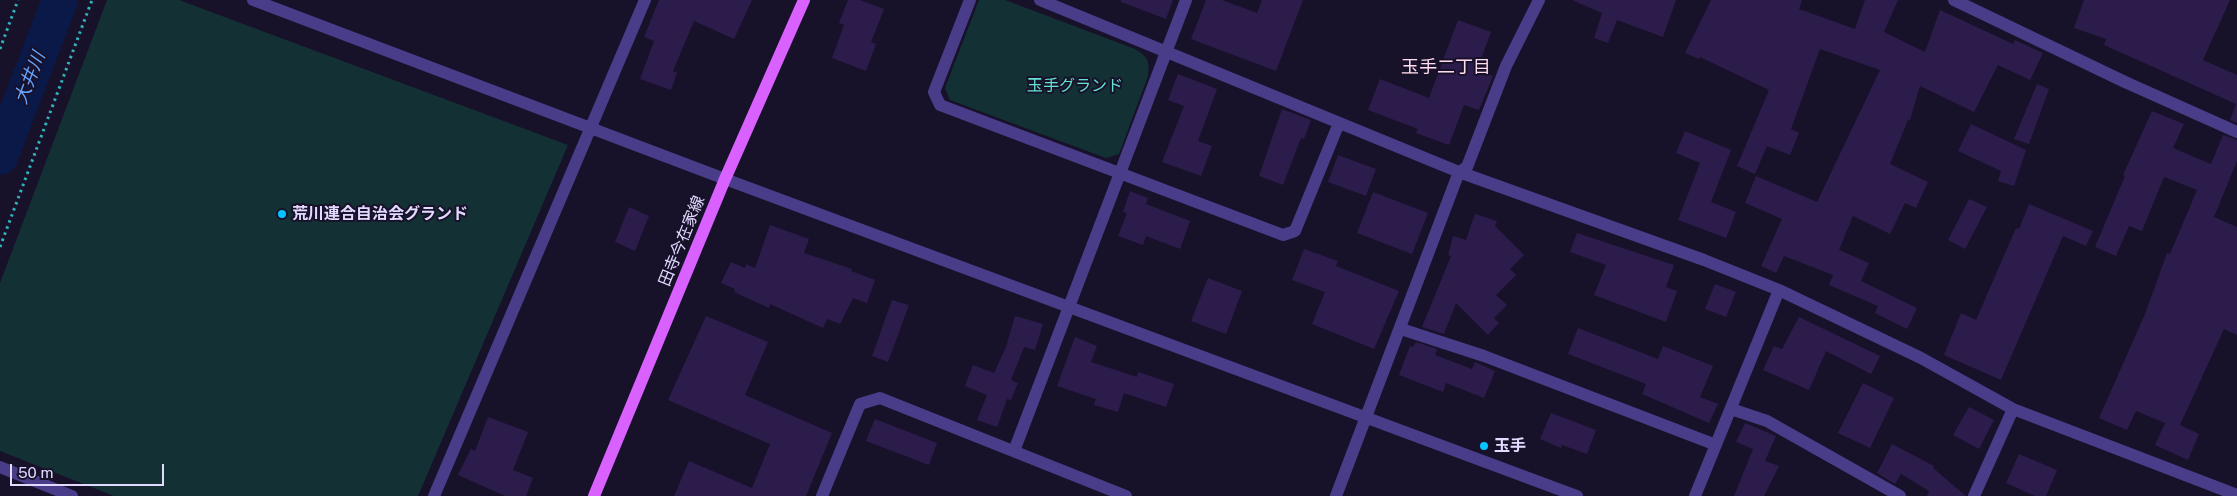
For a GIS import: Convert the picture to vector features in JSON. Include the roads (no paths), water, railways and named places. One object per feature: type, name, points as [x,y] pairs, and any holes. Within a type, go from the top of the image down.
[{"type":"main road","name":"田寺今在家線","points":[[594,496],[725,179],[804,0]]},
{"type":"street","points":[[253,0],[725,179],[1576,496]]},
{"type":"street","points":[[434,496],[645,0]]},
{"type":"street","points":[[970,0],[934,92],[940,105],[1283,235],[1295,231],[1339,123]]},
{"type":"street","points":[[1040,0],[1459,172],[1704,260],[1779,290],[1921,358],[2014,409],[2237,495]]},
{"type":"street","points":[[1014,451],[1186,0]]},
{"type":"street","points":[[1336,496],[1459,172],[1467,167],[1506,66],[1539,0]]},
{"type":"street","points":[[1954,0],[2125,82],[2237,132]]},
{"type":"street","points":[[1695,496],[1779,290]]},
{"type":"street","points":[[1401,329],[1484,356],[1716,445]]},
{"type":"street","points":[[822,496],[860,404],[880,398],[1126,496]]},
{"type":"street","points":[[1730,408],[1767,421],[1900,496]]},
{"type":"street","points":[[1974,496],[2014,409]]},
{"type":"street","points":[[0,467],[72,496]]},
{"type":"waterway","name":"大井川","points":[[0,157],[60,0]]},
{"type":"place","name":"荒川連合自治会グランド","points":[[282,214]]},
{"type":"place","name":"玉手","points":[[1484,446]]},
{"type":"district","name":"玉手二丁目","points":[[1446,67]]},
{"type":"park label","name":"玉手グランド","points":[[1075,86]]}]
